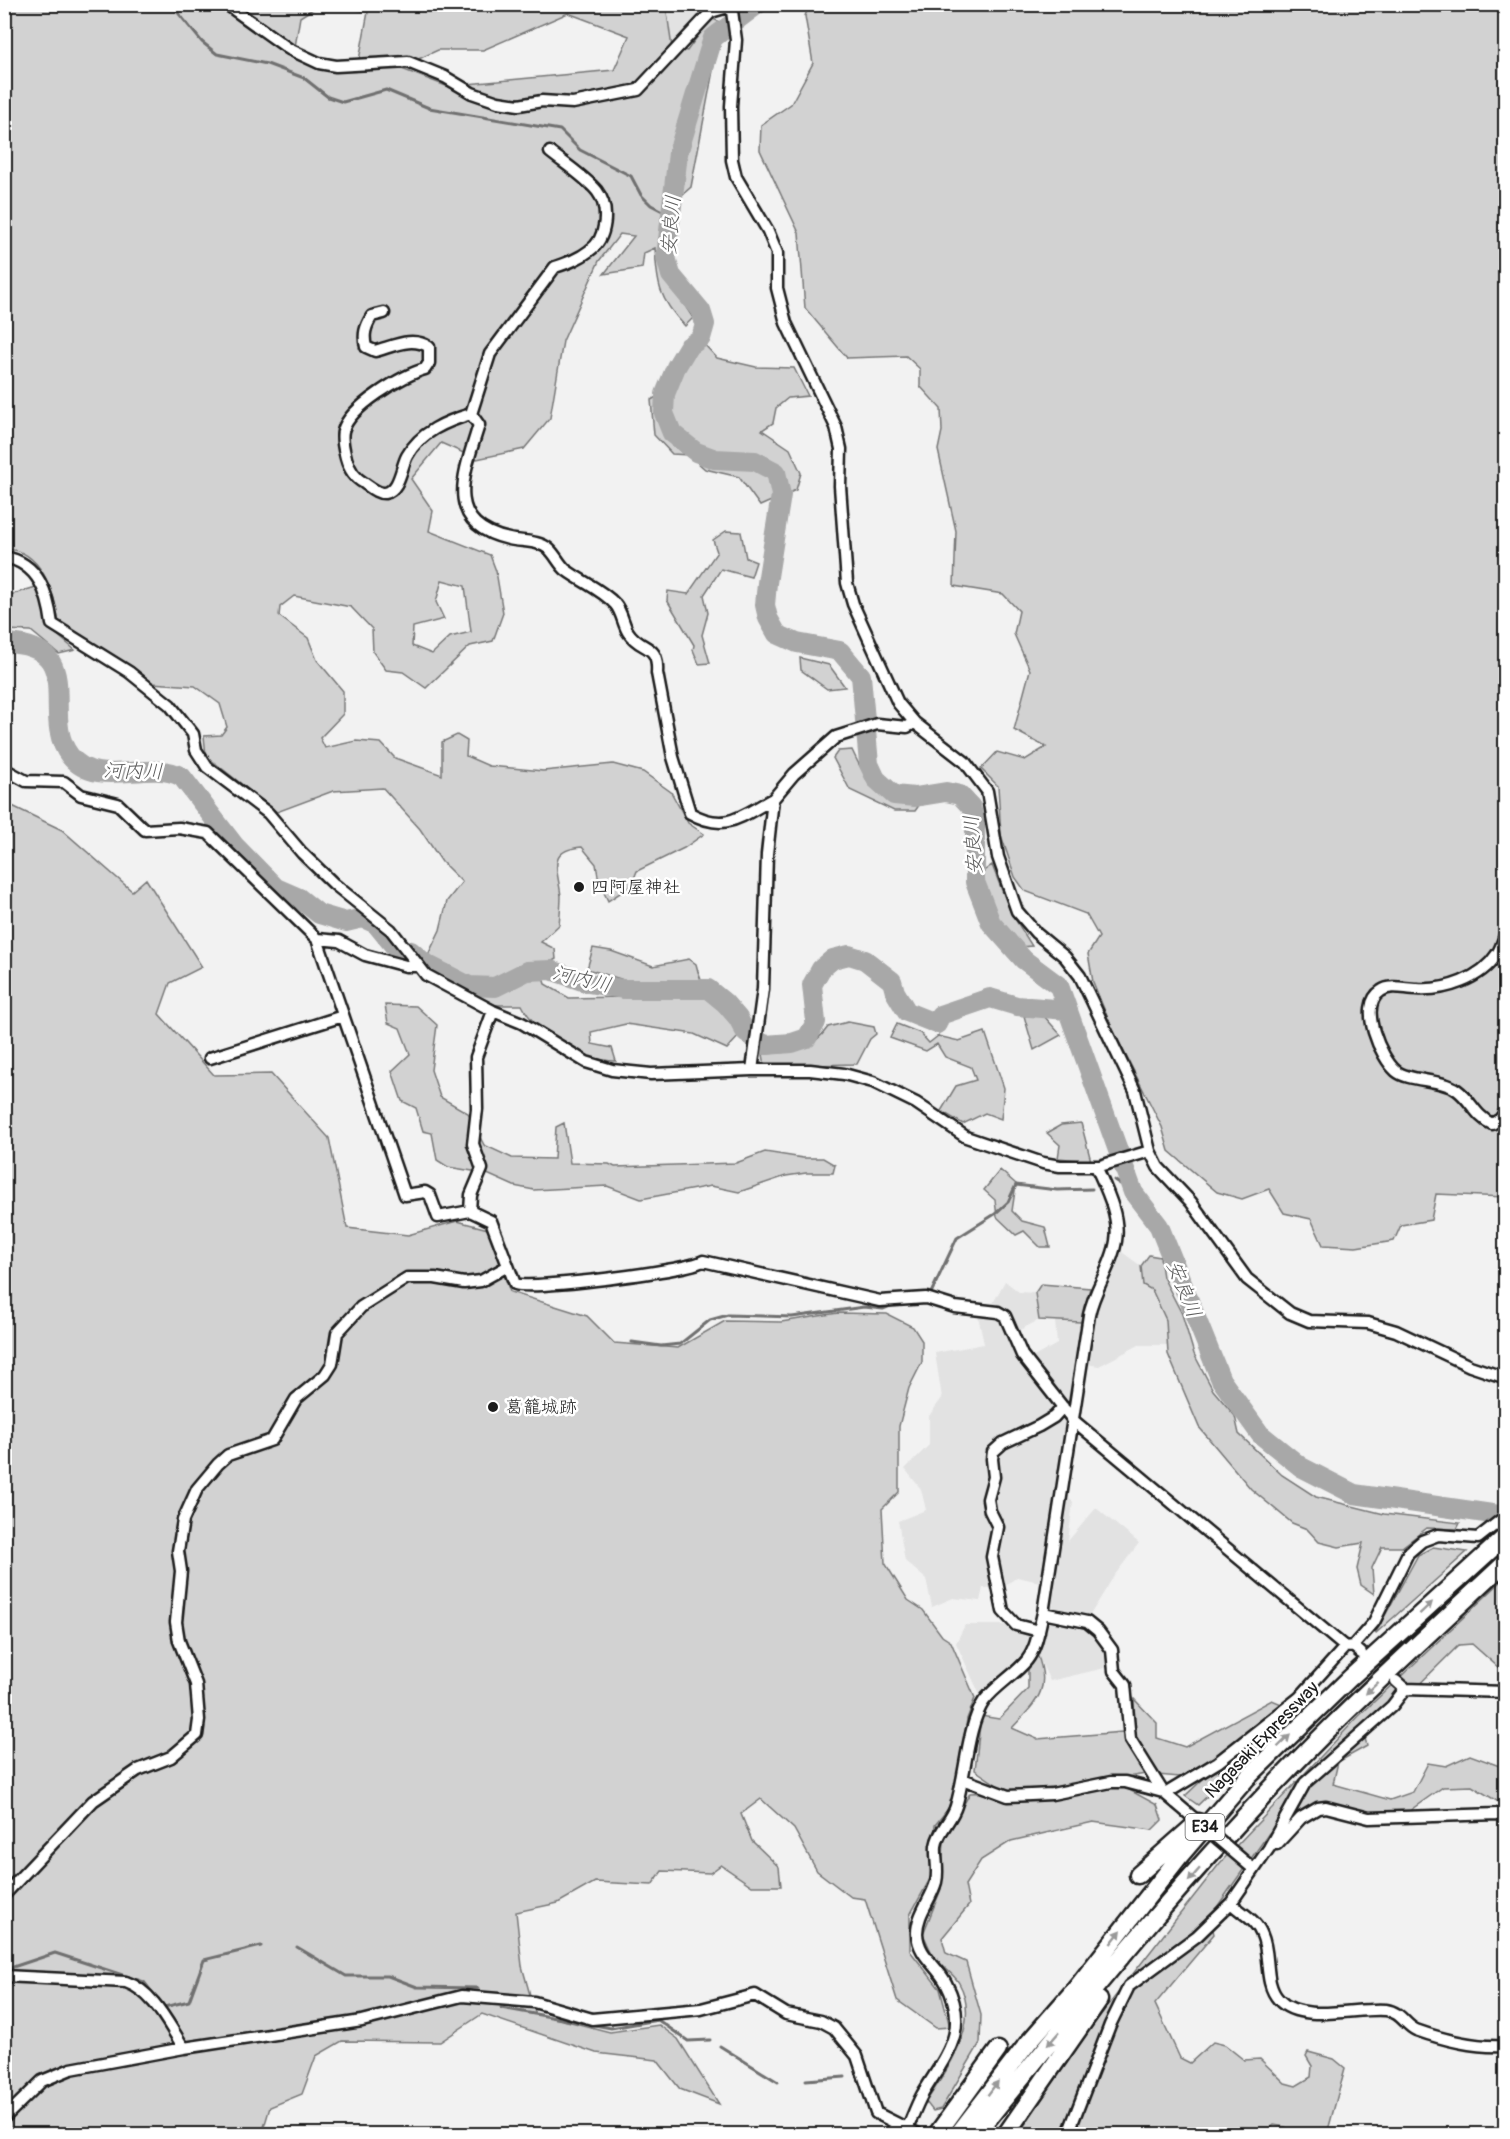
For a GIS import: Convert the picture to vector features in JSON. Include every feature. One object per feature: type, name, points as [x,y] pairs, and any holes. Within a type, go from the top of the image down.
[{"type":"highway","name":"Nagasaki Expressway","points":[[958,2134],[1028,2043],[1077,1986],[1179,1857],[1247,1778],[1350,1678],[1488,1551],[1498,1533]]},
{"type":"highway","name":"E34","points":[[976,2134],[1212,1855],[1333,1725],[1506,1562]]},
{"type":"highway","points":[[1138,1875],[1247,1778]]},
{"type":"highway","points":[[1006,2134],[1157,1918]]},
{"type":"highway","points":[[937,2134],[998,2050]]},
{"type":"street","points":[[226,4],[289,49],[319,63],[336,66],[408,62],[445,77],[472,93],[498,102],[519,105],[542,101],[573,104],[638,90],[711,12],[732,8],[736,33],[731,106],[732,160],[736,177],[768,231],[777,253],[777,288],[786,323],[836,427],[841,449],[840,486],[847,583],[853,604],[898,703],[915,723],[965,762],[987,791],[998,857],[1017,911],[1036,933],[1065,957],[1080,976],[1135,1090],[1145,1152],[1191,1202],[1247,1279],[1290,1313],[1309,1321],[1368,1323],[1396,1331],[1470,1366],[1506,1378]]},
{"type":"street","points":[[471,414],[490,354],[555,267],[592,250],[605,226],[605,208],[597,192],[550,152]]},
{"type":"street","points":[[384,313],[372,316],[367,323],[363,337],[366,347],[375,351],[404,342],[419,341],[429,348],[429,363],[425,369],[400,378],[348,420],[343,432],[343,446],[348,466],[359,480],[380,493],[387,493],[395,487],[408,454],[433,429],[447,421],[471,414]]},
{"type":"street","points":[[471,414],[479,426],[461,492],[465,508],[479,526],[496,536],[534,543],[549,549],[566,569],[616,605],[627,632],[651,649],[658,660],[657,673],[672,757],[690,813],[709,822],[730,822],[773,800],[794,774],[836,737],[877,724],[907,727],[915,723]]},
{"type":"street","points":[[4,557],[16,559],[33,571],[48,595],[52,624],[129,672],[170,705],[193,734],[196,750],[207,767],[268,813],[302,853],[334,884],[373,914],[403,945],[426,975],[493,1011],[522,1023],[586,1062],[612,1070],[651,1074],[752,1070],[844,1074],[873,1082],[916,1102],[966,1137],[1043,1163],[1098,1166],[1145,1152]]},
{"type":"street","points":[[4,769],[26,781],[64,782],[81,795],[118,804],[134,822],[145,830],[179,828],[208,832],[317,939],[405,1195],[425,1192],[429,1195],[438,1217],[470,1211],[491,1221],[515,1284],[520,1286],[640,1275],[693,1267],[703,1261],[777,1280],[880,1301],[926,1298],[955,1307],[998,1312],[1005,1316],[1022,1355],[1073,1420],[1353,1649]]},
{"type":"street","points":[[752,1070],[762,989],[767,854],[773,800]]},
{"type":"street","points":[[1506,933],[1497,954],[1479,971],[1453,985],[1437,989],[1389,987],[1379,991],[1375,997],[1371,1015],[1373,1033],[1389,1064],[1399,1074],[1427,1078],[1457,1090],[1480,1119],[1491,1124],[1500,1119],[1506,1111]]},
{"type":"street","points":[[317,939],[339,941],[365,955],[406,966],[414,962]]},
{"type":"street","points":[[470,1211],[471,1195],[482,1169],[473,1144],[477,1109],[476,1057],[493,1011]]},
{"type":"street","points":[[210,1058],[343,1016]]},
{"type":"street","points":[[889,2134],[902,2127],[954,2041],[957,2027],[956,2008],[946,1982],[920,1948],[917,1931],[920,1916],[936,1883],[936,1846],[939,1835],[955,1811],[964,1780],[971,1730],[978,1712],[985,1700],[1027,1660],[1039,1631],[1093,1297],[1116,1242],[1113,1208],[1098,1166]]},
{"type":"street","points":[[4,1894],[93,1801],[138,1770],[171,1757],[197,1735],[199,1720],[196,1684],[179,1641],[176,1622],[181,1571],[178,1551],[180,1536],[189,1504],[197,1489],[228,1455],[272,1440],[296,1399],[325,1376],[332,1364],[337,1333],[361,1307],[407,1278],[435,1278],[464,1283],[481,1281],[508,1266]]},
{"type":"street","points":[[1039,1631],[1016,1625],[1003,1611],[992,1557],[998,1527],[990,1511],[988,1499],[993,1477],[992,1459],[993,1452],[1003,1443],[1054,1417],[1063,1407]]},
{"type":"street","points":[[964,1780],[1008,1796],[1052,1794],[1111,1782],[1125,1782],[1164,1793],[1218,1762],[1290,1705],[1353,1649],[1374,1622],[1408,1552],[1422,1540],[1438,1535],[1478,1538],[1498,1533],[1506,1516]]},
{"type":"street","points":[[1043,1613],[1087,1622],[1098,1631],[1112,1650],[1114,1671],[1125,1685],[1130,1739],[1164,1793],[1252,1869]]},
{"type":"street","points":[[1396,1681],[1405,1689],[1506,1692]]},
{"type":"street","points":[[1068,2134],[1110,2025],[1129,1986],[1197,1935],[1231,1903],[1252,1869],[1269,1848],[1305,1783],[1392,1707],[1405,1689]]},
{"type":"street","points":[[1269,1848],[1277,1844],[1301,1818],[1318,1808],[1326,1807],[1370,1818],[1499,1814],[1506,1817]]},
{"type":"street","points":[[1231,1903],[1257,1925],[1263,1936],[1273,1989],[1278,1999],[1286,2006],[1298,2011],[1322,2013],[1389,2010],[1404,2018],[1413,2029],[1480,2047],[1506,2046]]},
{"type":"street","points":[[4,1976],[126,1982],[139,1986],[184,2048]]},
{"type":"street","points":[[4,2118],[29,2091],[50,2076],[184,2048],[363,2021],[462,1996],[534,2002],[592,2019],[701,2009],[755,1995],[786,2014],[821,2021],[834,2028],[857,2056],[876,2113],[918,2134]]},
{"type":"shaded area","points":[[4,5],[319,5],[300,17],[295,47],[323,69],[357,71],[368,12],[338,5],[666,5],[672,48],[687,51],[711,18],[722,23],[691,187],[682,195],[669,195],[664,274],[693,318],[685,326],[665,299],[657,272],[655,248],[644,253],[642,268],[604,274],[634,236],[620,234],[599,261],[563,341],[550,418],[524,449],[477,459],[441,443],[411,479],[433,511],[429,531],[490,555],[496,571],[503,613],[493,641],[470,646],[426,688],[403,672],[386,670],[373,652],[372,629],[351,607],[294,596],[280,607],[279,616],[308,638],[317,660],[343,691],[343,714],[320,738],[325,748],[356,741],[381,743],[395,758],[442,775],[442,742],[457,735],[467,741],[466,756],[489,766],[543,771],[613,764],[643,772],[671,792],[688,823],[704,834],[684,848],[637,871],[631,886],[608,901],[599,882],[596,864],[582,847],[563,852],[557,863],[561,896],[559,925],[541,942],[555,949],[556,959],[540,968],[545,984],[569,998],[621,997],[621,979],[587,969],[593,948],[611,951],[653,966],[689,959],[696,964],[699,976],[714,1002],[741,1034],[727,1049],[694,1034],[626,1024],[591,1032],[592,1044],[612,1048],[616,1061],[603,1060],[575,1051],[549,1036],[529,1016],[522,1005],[496,1005],[431,972],[429,953],[440,930],[447,901],[462,882],[442,862],[420,829],[383,788],[333,791],[277,812],[206,756],[204,736],[221,735],[227,727],[220,704],[195,686],[151,683],[118,659],[59,623],[50,586],[37,565],[28,556],[5,549]],"holes":[[[568,13],[629,36],[614,70],[446,86],[399,68],[438,50],[483,50]],[[442,580],[465,586],[471,632],[450,637],[432,654],[412,646],[413,627],[444,619],[436,602]]]},
{"type":"shaded area","points":[[666,5],[714,5],[672,48]]},
{"type":"shaded area","points":[[809,5],[1505,5],[1505,1197],[1436,1194],[1431,1220],[1401,1225],[1394,1241],[1356,1247],[1323,1245],[1311,1219],[1284,1213],[1269,1189],[1242,1199],[1217,1192],[1169,1151],[1162,1127],[1111,1026],[1093,982],[1088,954],[1099,937],[1086,914],[1025,891],[1015,877],[1001,835],[998,786],[981,769],[997,752],[1025,760],[1046,747],[1014,730],[1030,670],[1014,634],[1019,611],[1003,594],[954,586],[956,531],[938,450],[942,431],[941,409],[920,386],[920,369],[906,356],[847,358],[805,308],[799,233],[760,150],[761,125],[791,104],[813,63],[805,16]]},
{"type":"shaded area","points":[[704,344],[717,358],[756,367],[794,368],[808,396],[788,398],[776,408],[773,423],[762,430],[790,449],[801,473],[796,490],[760,506],[739,477],[705,469],[689,455],[672,454],[654,435],[651,400],[673,388],[691,349]]},
{"type":"shaded area","points":[[726,531],[741,532],[746,558],[756,562],[751,577],[721,569],[704,595],[708,613],[702,635],[710,663],[699,664],[693,650],[694,645],[667,600],[668,591],[688,594],[717,552],[713,540]]},
{"type":"shaded area","points":[[4,584],[10,595],[36,587],[43,600],[47,626],[75,650],[59,654],[31,631],[5,630]]},
{"type":"shaded area","points":[[800,658],[829,665],[845,687],[827,689],[801,670]]},
{"type":"shaded area","points":[[852,750],[870,782],[894,797],[920,804],[915,811],[894,811],[850,790],[833,758],[838,751]]},
{"type":"shaded area","points":[[4,802],[62,830],[132,891],[146,879],[202,967],[170,983],[159,1014],[214,1075],[271,1074],[329,1138],[347,1228],[408,1235],[457,1221],[488,1229],[510,1292],[587,1316],[614,1343],[678,1348],[725,1321],[781,1322],[838,1313],[887,1314],[913,1327],[922,1341],[922,1362],[909,1388],[899,1426],[899,1492],[882,1509],[885,1563],[908,1600],[923,1610],[942,1636],[951,1642],[975,1698],[967,1719],[959,1775],[948,1809],[935,1825],[931,1877],[910,1915],[910,1951],[940,1989],[950,2027],[936,2028],[897,2000],[865,1899],[851,1897],[817,1871],[794,1829],[761,1799],[741,1814],[752,1841],[779,1867],[781,1886],[752,1886],[721,1865],[710,1873],[662,1871],[652,1885],[595,1882],[558,1903],[516,1912],[522,1966],[535,2013],[610,2032],[659,2025],[678,2039],[719,2104],[680,2089],[657,2060],[596,2053],[482,2014],[440,2042],[342,2041],[316,2056],[302,2094],[270,2107],[262,2134],[5,2134]]},
{"type":"shaded area","points":[[992,865],[1010,911],[1032,946],[1019,947],[992,915],[981,873]]},
{"type":"shaded area","points":[[385,1005],[416,1006],[437,1025],[431,1070],[440,1097],[468,1113],[484,1145],[512,1158],[554,1159],[556,1127],[564,1123],[570,1163],[609,1164],[615,1167],[736,1163],[765,1152],[803,1158],[823,1158],[835,1165],[833,1173],[786,1176],[739,1192],[711,1186],[641,1199],[607,1186],[534,1190],[514,1186],[485,1173],[448,1167],[437,1160],[432,1133],[423,1131],[416,1108],[402,1101],[392,1071],[410,1054],[400,1028],[388,1023]]},
{"type":"shaded area","points":[[1042,1014],[1061,1035],[1034,1050],[1024,1016]]},
{"type":"shaded area","points":[[848,1022],[874,1027],[876,1034],[870,1039],[857,1064],[765,1066],[763,1054],[782,1053],[808,1046],[828,1027]]},
{"type":"shaded area","points":[[897,1024],[920,1033],[929,1043],[938,1036],[959,1041],[985,1032],[1004,1088],[1001,1119],[985,1113],[963,1124],[941,1111],[956,1086],[976,1080],[971,1067],[945,1057],[937,1044],[926,1051],[890,1038]]},
{"type":"shaded area","points":[[1081,1123],[1091,1161],[1058,1158],[1060,1145],[1047,1133],[1061,1125]]},
{"type":"shaded area","points":[[1000,1170],[1016,1184],[1012,1211],[1022,1221],[1045,1227],[1050,1247],[1040,1247],[1024,1231],[1016,1235],[997,1217],[995,1200],[984,1190]]},
{"type":"shaded area","points":[[1111,1244],[1141,1266],[1143,1285],[1152,1289],[1166,1320],[1167,1345],[1139,1345],[1099,1366],[1086,1364],[1069,1498],[1073,1502],[1068,1541],[1096,1508],[1139,1543],[1114,1576],[1090,1615],[1087,1628],[1103,1645],[1109,1667],[1050,1681],[1037,1654],[1028,1664],[1015,1665],[980,1695],[956,1643],[965,1625],[1034,1625],[1040,1582],[1017,1577],[1003,1587],[983,1588],[980,1601],[953,1598],[932,1607],[926,1579],[905,1561],[898,1521],[926,1510],[921,1489],[905,1469],[929,1445],[929,1416],[942,1398],[935,1353],[984,1344],[978,1316],[992,1305],[1005,1281],[1019,1292],[1035,1293],[1039,1320],[1016,1332],[1030,1359],[1057,1344],[1055,1321],[1081,1321],[1090,1288]]},
{"type":"shaded area","points":[[1149,1255],[1160,1257],[1163,1277],[1182,1314],[1194,1354],[1213,1390],[1235,1416],[1239,1434],[1282,1475],[1316,1497],[1384,1514],[1460,1523],[1457,1529],[1427,1528],[1402,1547],[1382,1547],[1372,1568],[1374,1594],[1361,1585],[1357,1569],[1363,1543],[1339,1547],[1319,1542],[1307,1529],[1292,1523],[1251,1489],[1199,1427],[1168,1354],[1166,1320],[1152,1290],[1143,1285],[1141,1266]]},
{"type":"shaded area","points":[[1041,1284],[1090,1288],[1081,1322],[1039,1320],[1035,1293]]},
{"type":"shaded area","points":[[1433,1547],[1467,1552],[1375,1634],[1418,1555]]},
{"type":"shaded area","points":[[1505,1578],[1505,1669],[1498,1667],[1472,1644],[1459,1645],[1365,1738],[1367,1746],[1338,1762],[1333,1784],[1390,1800],[1413,1792],[1428,1763],[1446,1766],[1470,1755],[1505,1768],[1505,1806],[1472,1786],[1443,1787],[1409,1811],[1363,1812],[1327,1804],[1312,1805],[1269,1833],[1210,1917],[1214,1934],[1155,2004],[1180,2058],[1190,2063],[1213,2042],[1225,2045],[1244,2060],[1260,2059],[1285,2083],[1296,2086],[1311,2077],[1312,2066],[1306,2056],[1308,2052],[1334,2059],[1345,2068],[1327,2134],[1297,2134],[1285,2127],[1274,2125],[1264,2134],[1021,2134],[1022,2129],[1085,2035],[1220,1863],[1359,1716]]},
{"type":"shaded area","points":[[1037,1654],[1043,1677],[1039,1695],[1012,1728],[1037,1739],[1135,1731],[1134,1699],[1157,1723],[1157,1738],[1185,1747],[1272,1700],[1296,1710],[1198,1805],[1185,1796],[1203,1779],[1146,1774],[1050,1789],[1006,1791],[975,1770],[981,1716],[999,1719],[1028,1689],[1028,1664]]},
{"type":"shaded area","points":[[1109,1787],[1124,1787],[1157,1805],[1162,1820],[1152,1830],[1093,1822],[1011,1841],[981,1860],[965,1885],[969,1905],[942,1938],[946,1953],[966,1962],[981,2015],[980,2043],[941,2109],[933,2111],[926,2102],[952,2061],[964,2030],[966,2014],[965,1999],[959,1983],[934,1956],[923,1934],[941,1889],[944,1841],[970,1793],[1028,1801],[1063,1797]]},
{"type":"waterway","points":[[171,4],[202,42],[217,54],[267,64],[304,78],[328,97],[343,102],[386,90],[429,108],[560,130],[580,150],[631,176],[641,195],[651,205],[670,215]]},
{"type":"waterway","name":"安良川","points":[[758,4],[713,38],[678,153],[666,257],[671,275],[701,311],[705,324],[701,338],[688,347],[676,367],[665,394],[664,413],[672,433],[696,452],[715,459],[755,461],[776,472],[781,495],[767,583],[765,605],[768,618],[777,634],[797,643],[840,651],[861,676],[869,764],[876,779],[894,795],[915,797],[946,792],[960,795],[971,807],[975,823],[975,882],[991,923],[1024,960],[1059,986],[1133,1192],[1159,1226],[1221,1380],[1260,1434],[1301,1467],[1354,1494],[1506,1516]]},
{"type":"waterway","name":"河内川","points":[[4,643],[30,647],[46,656],[54,669],[58,722],[62,740],[70,756],[81,766],[109,773],[155,771],[169,772],[182,777],[235,846],[276,888],[299,898],[319,914],[346,922],[363,918],[376,924],[394,946],[411,951],[426,964],[469,986],[495,987],[527,971],[551,970],[588,983],[623,989],[708,989],[738,1018],[746,1033],[765,1045],[792,1043],[807,1038],[816,1022],[812,985],[821,969],[833,959],[849,955],[865,960],[892,981],[895,992],[907,1012],[937,1024],[940,1015],[990,998],[1017,1006],[1067,1010]]},
{"type":"waterway","points":[[1114,1180],[1133,1192]]},
{"type":"waterway","points":[[931,1293],[957,1238],[995,1214],[1008,1202],[1016,1185],[1057,1190],[1092,1189]]},
{"type":"waterway","points":[[632,1342],[661,1346],[680,1344],[710,1320],[728,1315],[792,1317],[864,1307],[883,1309],[895,1304]]},
{"type":"waterway","points":[[162,2005],[164,2007],[189,2001],[204,1960],[261,1946]]},
{"type":"waterway","points":[[297,1947],[346,1976],[388,1976],[417,1987],[478,1988]]},
{"type":"waterway","points":[[4,1970],[55,1953],[144,1982],[158,2000]]},
{"type":"waterway","points":[[501,2008],[611,2028],[658,2020],[688,2041],[710,2040]]},
{"type":"waterway","points":[[720,2046],[778,2082]]},
{"type":"waterway","points":[[806,2080],[845,2077]]},
{"type":"waterway","points":[[877,2106],[887,2112]]},
{"type":"place","name":"四阿屋神社","points":[[579,887]]},
{"type":"place","name":"葛籠城跡","points":[[493,1407]]}]
